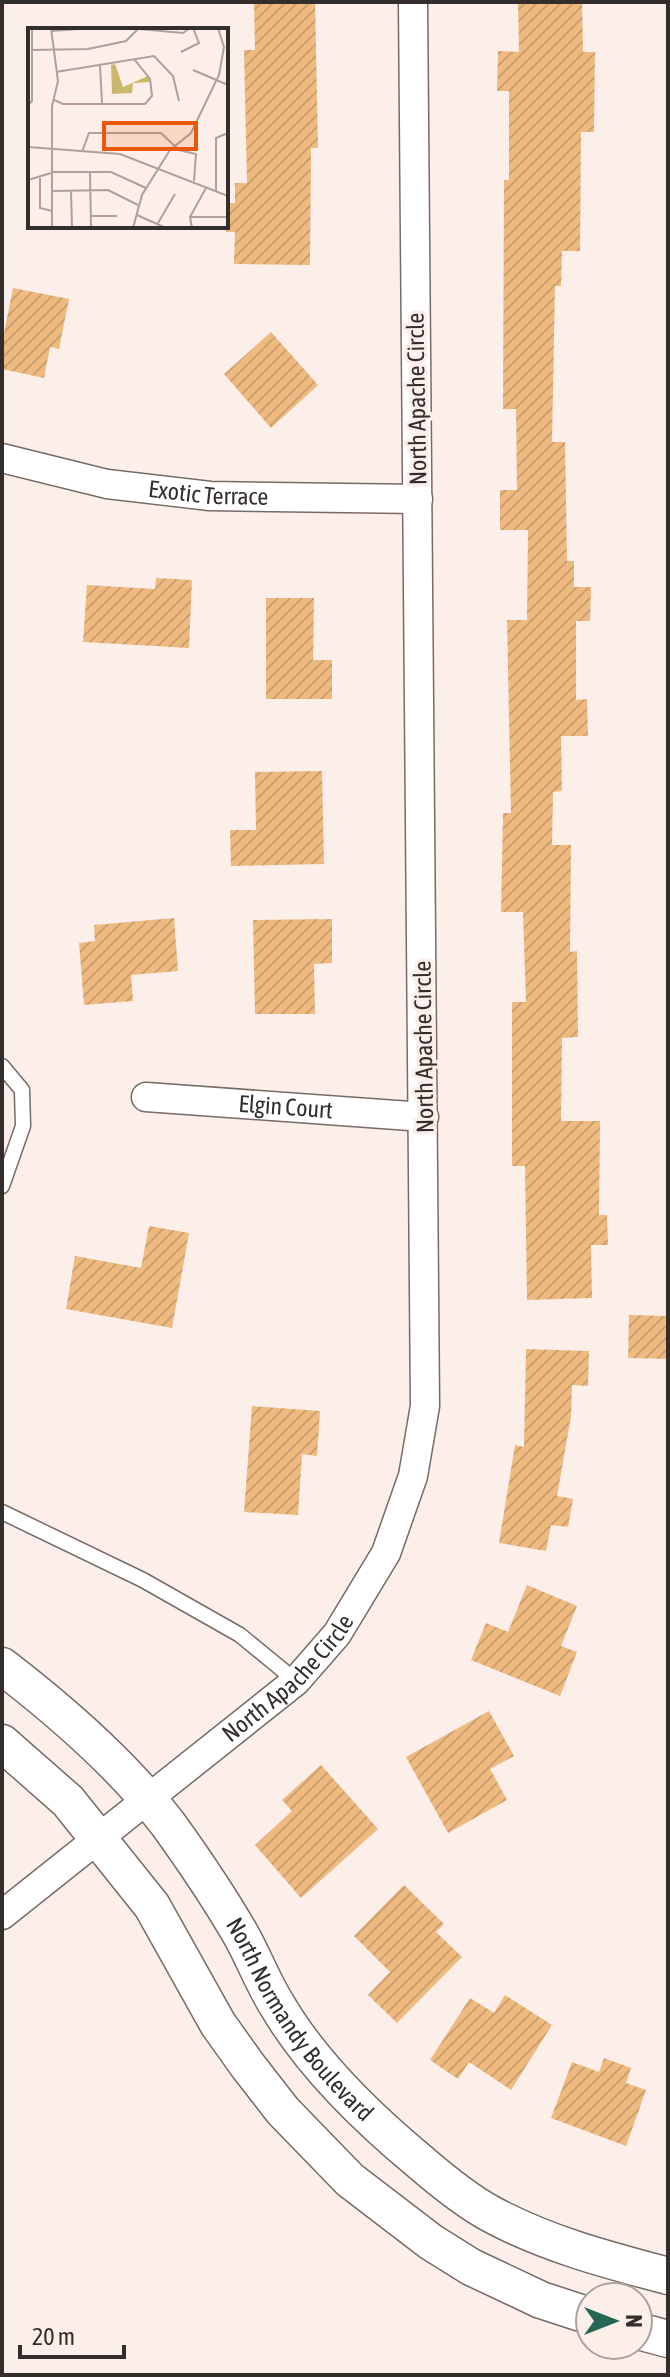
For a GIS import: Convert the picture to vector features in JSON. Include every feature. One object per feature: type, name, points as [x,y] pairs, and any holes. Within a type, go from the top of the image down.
[{"type":"street","name":"North Apache Circle","points":[[2,1915],[296,1681],[337,1634],[386,1553],[413,1476],[425,1406],[413,2]]},
{"type":"street","name":"Exotic Terrace","points":[[2,458],[107,484],[210,496],[418,499]]},
{"type":"street","name":"Elgin Court","points":[[146,1097],[424,1117]]},
{"type":"street","name":"North Normandy Boulevard","points":[[2,1666],[81,1732],[148,1799],[204,1876],[286,2019],[335,2083],[373,2123],[443,2181],[490,2214],[543,2239],[668,2276]]},
{"type":"street","points":[[2,1743],[68,1801],[152,1906],[218,2024],[248,2066],[283,2111],[350,2180],[431,2242],[471,2267],[541,2300],[574,2311]]},
{"type":"lane","points":[[2,1066],[22,1090],[23,1126],[2,1186]]},
{"type":"lane","points":[[2,1512],[143,1580],[240,1635],[296,1681]]},
{"type":"building","points":[[254,2],[315,2],[318,148],[311,148],[310,265],[234,264],[235,232],[226,232],[228,203],[235,203],[235,183],[247,183],[244,50],[255,50]]},
{"type":"building","points":[[518,2],[582,2],[583,52],[595,52],[594,132],[581,132],[580,251],[562,251],[561,286],[555,286],[552,442],[565,442],[567,561],[574,561],[574,587],[591,587],[590,621],[576,621],[576,700],[587,699],[588,736],[561,736],[562,791],[553,792],[552,845],[571,845],[570,952],[577,951],[578,1037],[562,1038],[561,1121],[600,1121],[599,1215],[607,1215],[608,1245],[591,1245],[592,1298],[527,1300],[525,1166],[512,1166],[512,1002],[526,1002],[523,912],[501,912],[503,813],[511,813],[507,620],[527,620],[528,530],[500,530],[500,490],[517,490],[516,409],[503,409],[504,180],[509,180],[509,91],[497,91],[498,51],[519,52]]},
{"type":"building","points":[[13,288],[69,299],[59,349],[50,347],[44,378],[2,369],[2,343]]},
{"type":"building","points":[[271,332],[318,385],[271,428],[224,374]]},
{"type":"building","points":[[156,578],[192,580],[189,648],[83,642],[87,585],[155,589]]},
{"type":"building","points":[[266,598],[314,598],[313,660],[332,660],[332,699],[266,699]]},
{"type":"building","points":[[322,771],[324,864],[231,866],[230,830],[256,830],[255,772]]},
{"type":"building","points":[[174,918],[178,971],[131,975],[133,1001],[84,1005],[79,943],[95,941],[94,925]]},
{"type":"building","points":[[332,919],[332,963],[314,964],[315,1014],[255,1014],[253,920]]},
{"type":"building","points":[[149,1226],[189,1233],[172,1328],[66,1309],[75,1256],[141,1268]]},
{"type":"building","points":[[629,1315],[667,1316],[666,1359],[628,1358]]},
{"type":"building","points":[[526,1349],[589,1351],[588,1386],[572,1385],[571,1416],[557,1496],[573,1499],[568,1527],[551,1525],[546,1551],[499,1543],[515,1445],[524,1447]]},
{"type":"building","points":[[252,1406],[320,1411],[317,1456],[302,1454],[298,1515],[244,1512]]},
{"type":"building","points":[[527,1585],[577,1606],[561,1646],[577,1652],[560,1696],[471,1660],[486,1623],[508,1632]]},
{"type":"building","points":[[489,1711],[514,1756],[490,1769],[507,1800],[448,1833],[406,1757]]},
{"type":"building","points":[[321,1765],[378,1829],[301,1898],[255,1845],[292,1811],[282,1800]]},
{"type":"building","points":[[404,1885],[444,1924],[436,1932],[462,1957],[397,2023],[368,1995],[390,1972],[354,1936]]},
{"type":"building","points":[[505,1995],[552,2025],[511,2090],[469,2062],[458,2079],[430,2060],[470,1998],[494,2013]]},
{"type":"building","points":[[604,2058],[631,2068],[626,2083],[646,2090],[626,2146],[551,2118],[572,2062],[599,2072]]}]
